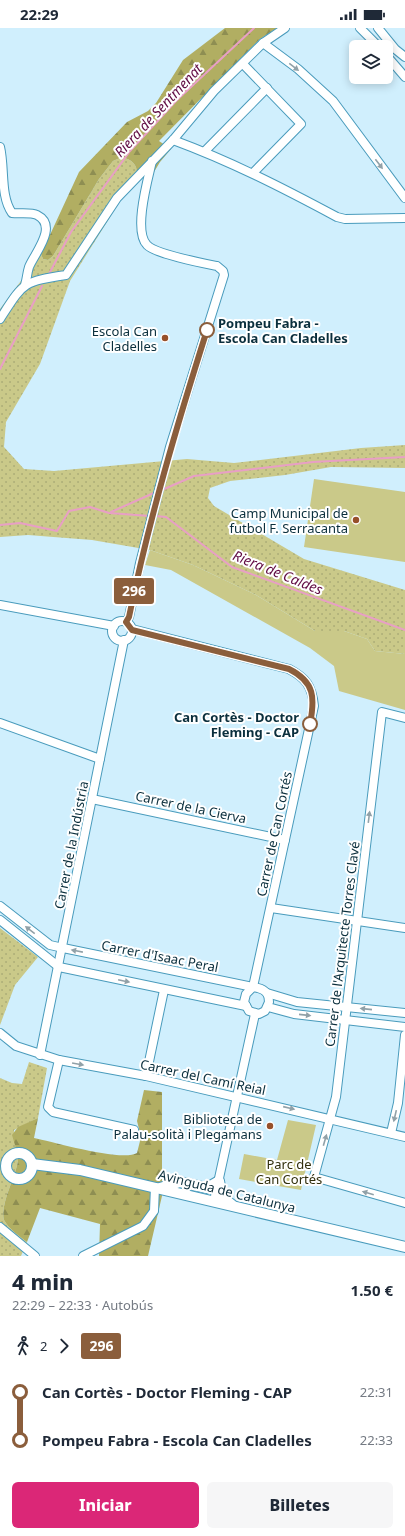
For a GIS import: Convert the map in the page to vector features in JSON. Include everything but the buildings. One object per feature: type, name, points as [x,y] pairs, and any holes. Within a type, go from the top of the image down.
[{"type":"street","points":[[0,319],[19,289],[25,285],[34,280],[66,275],[117,198],[173,140],[214,91],[263,43],[284,28]]},
{"type":"street","points":[[360,28],[371,40]]},
{"type":"street","points":[[378,28],[395,49],[405,57]]},
{"type":"street","points":[[263,43],[298,69],[332,101],[405,198]]},
{"type":"street","points":[[393,63],[405,77]]},
{"type":"street","points":[[243,64],[301,124],[252,173]]},
{"type":"street","points":[[204,151],[266,88]]},
{"type":"street","points":[[173,140],[204,151],[252,173],[337,217],[345,219],[405,218]]},
{"type":"street","points":[[0,147],[3,199],[12,213],[36,214],[42,219],[46,233],[30,266],[25,285]]},
{"type":"street","points":[[126,622],[129,617],[140,563],[170,447],[224,275],[223,271],[217,266],[155,250],[143,240],[141,235],[143,204],[152,161]]},
{"type":"street","points":[[0,605],[114,626]]},
{"type":"street","points":[[119,621],[126,622],[132,630],[130,637],[124,640],[116,638],[113,633],[114,626],[119,621]]},
{"type":"street","name":"Carrer de Can Cortés","points":[[132,630],[289,669],[301,675],[309,685],[314,706],[253,987]]},
{"type":"street","name":"Carrer de la Indústria","points":[[40,1055],[124,640]]},
{"type":"street","name":"Carrer de l'Arquitecte Torres Clavé","points":[[405,718],[382,712],[344,1019],[336,1097],[314,1177],[405,1203]]},
{"type":"street","points":[[0,723],[100,759]]},
{"type":"street","name":"Carrer de la Cierva","points":[[92,798],[285,840]]},
{"type":"street","name":"Carrer d'Isaac Peral","points":[[0,906],[50,946],[253,987]]},
{"type":"street","points":[[271,908],[405,928]]},
{"type":"street","points":[[0,920],[58,966],[164,990],[246,1006]]},
{"type":"street","points":[[267,993],[269,1002],[268,1007],[262,1013],[255,1014],[249,1011],[246,1006],[245,998],[253,987],[263,989],[267,993],[297,1002],[405,1014]]},
{"type":"street","points":[[146,1076],[164,990]]},
{"type":"street","points":[[268,1007],[294,1014],[405,1027]]},
{"type":"street","points":[[214,1201],[255,1014]]},
{"type":"street","name":"Carrer del Camí Reial","points":[[0,1033],[16,1046],[59,1060],[146,1076],[237,1096],[405,1137]]},
{"type":"street","points":[[391,1133],[398,1103],[405,1035]]},
{"type":"street","points":[[59,1060],[48,1107],[49,1110],[134,1130]]},
{"type":"street","points":[[20,1153],[26,1155],[35,1168],[27,1177],[16,1179],[11,1177],[4,1161],[20,1153]]},
{"type":"street","name":"Avinguda de Catalunya","points":[[35,1168],[80,1170],[405,1247]]},
{"type":"street","points":[[86,1256],[143,1226],[154,1211],[158,1188],[180,1182],[207,1188],[219,1181]]},
{"type":"street","points":[[219,1181],[222,1197],[234,1206]]},
{"type":"street","points":[[0,1227],[35,1256]]},
{"type":"green space","points":[[225,28],[277,28],[260,39],[159,141],[171,149],[160,162],[151,177],[140,178],[137,174],[135,165],[126,158],[122,157],[113,161],[99,179],[53,256],[48,260],[43,259],[41,254],[79,172],[127,122],[148,111],[156,103],[183,60]]},
{"type":"green space","points":[[122,157],[135,165],[137,174],[70,281],[40,364],[6,422],[4,447],[24,469],[54,471],[187,459],[234,463],[361,448],[405,445],[405,468],[331,467],[285,475],[230,481],[210,488],[208,498],[214,506],[304,559],[405,590],[405,654],[375,651],[367,639],[344,631],[315,631],[256,595],[193,565],[150,550],[92,540],[28,535],[0,537],[0,309],[41,254],[43,259],[48,260],[53,256],[99,179],[113,161]]},
{"type":"green space","name":"Camp Municipal de futbol F. Serracanta","points":[[314,479],[405,492],[405,562],[304,547]]},
{"type":"green space","points":[[150,550],[193,565],[256,595],[315,631],[344,631],[367,639],[375,651],[405,654],[405,710],[339,691],[334,666],[310,648],[171,570],[145,565]]},
{"type":"green space","points":[[0,928],[38,957],[15,985],[0,1025]]},
{"type":"green space","points":[[29,1062],[47,1068],[38,1118],[14,1130],[18,1161],[4,1206],[3,1214],[4,1220],[14,1232],[27,1242],[21,1256],[0,1256],[0,1078],[12,1083],[22,1084]]},
{"type":"green space","points":[[144,1090],[162,1092],[162,1196],[148,1256],[99,1256],[100,1224],[40,1208],[27,1242],[11,1229],[4,1220],[3,1214],[4,1206],[18,1161],[18,1155],[12,1135],[18,1127],[38,1118],[34,1138],[103,1153],[129,1155],[137,1153],[141,1137],[137,1121]]},
{"type":"green space","name":"Parc de Can Cortés","points":[[288,1120],[316,1125],[301,1190],[239,1179],[244,1154],[277,1160]]},
{"type":"waterway","name":"Riera de Sentmenat","points":[[49,274],[71,232],[130,151],[176,101],[254,28]]},
{"type":"waterway","name":"Riera de Sentmenat","points":[[0,369],[42,286]]},
{"type":"waterway","points":[[162,490],[194,476],[313,462],[405,457]]},
{"type":"waterway","points":[[111,512],[156,492]]},
{"type":"waterway","name":"Riera de Caldes","points":[[0,525],[20,523],[57,531],[69,511],[90,507],[109,513],[150,516]]},
{"type":"waterway","name":"Riera de Caldes","points":[[155,516],[166,517],[232,567],[405,630]]},
{"type":"bus line","name":"296","points":[[207,330],[170,447],[140,563],[129,617],[126,622],[131,626],[132,630],[289,669],[301,675],[309,685],[313,696],[314,706],[310,724]]},
{"type":"place","name":"Pompeu Fabra - Escola Can Cladelles","points":[[207,330]]},
{"type":"place","name":"Escola Can Cladelles","points":[[165,338]]},
{"type":"place","name":"Camp Municipal de futbol F. Serracanta","points":[[356,520]]},
{"type":"place","name":"Can Cortès - Doctor Fleming - CAP","points":[[310,724]]},
{"type":"place","name":"Biblioteca de Palau-solità i Plegamans","points":[[270,1126]]}]
